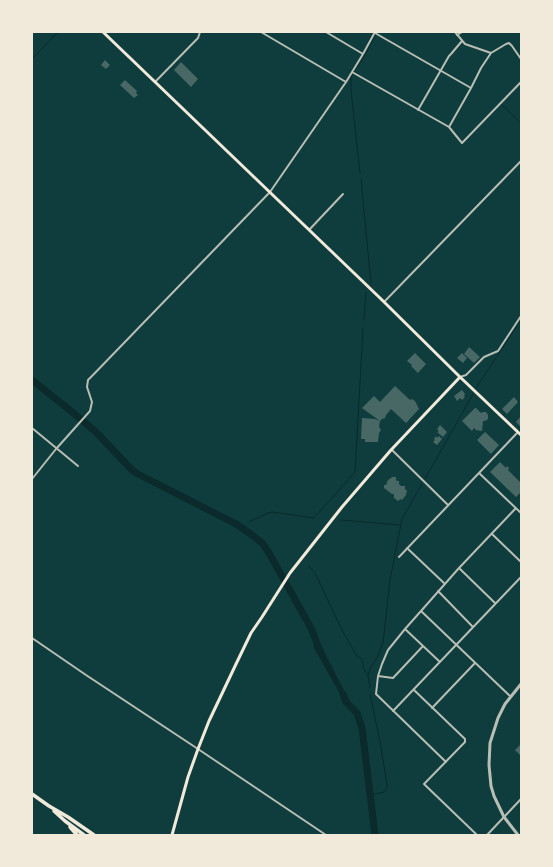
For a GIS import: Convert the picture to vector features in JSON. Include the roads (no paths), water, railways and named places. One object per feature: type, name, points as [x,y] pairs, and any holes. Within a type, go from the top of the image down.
[{"type":"highway","points":[[32,794],[94,835]]},
{"type":"highway","points":[[49,806],[77,835]]},
{"type":"highway","points":[[65,821],[84,835]]},
{"type":"main road","points":[[103,32],[520,434]]},
{"type":"main road","points":[[172,835],[198,748],[215,708],[252,634],[275,596],[290,573],[342,507],[391,450],[460,377]]},
{"type":"street","points":[[155,82],[198,38],[200,32]]},
{"type":"street","points":[[261,32],[346,82]]},
{"type":"street","points":[[326,32],[363,54]]},
{"type":"street","points":[[455,32],[465,44],[491,53]]},
{"type":"street","points":[[457,35],[462,32]]},
{"type":"street","points":[[32,479],[90,410],[91,398],[87,387],[88,380],[270,192],[353,73],[376,33],[471,88]]},
{"type":"street","points":[[418,110],[448,56],[462,41]]},
{"type":"street","points":[[449,127],[481,68],[491,53],[506,44],[510,44],[521,59]]},
{"type":"street","points":[[353,73],[449,127],[462,144],[521,82]]},
{"type":"street","points":[[384,302],[521,161]]},
{"type":"street","points":[[309,230],[343,194]]},
{"type":"street","points":[[460,377],[466,375],[484,357],[498,351],[521,316]]},
{"type":"street","points":[[32,428],[78,466]]},
{"type":"street","points":[[399,557],[479,473],[520,434]]},
{"type":"street","points":[[391,450],[448,505]]},
{"type":"street","points":[[479,473],[521,513]]},
{"type":"street","points":[[446,762],[376,694],[378,676],[388,650],[404,629],[516,508]]},
{"type":"street","points":[[492,534],[521,562]]},
{"type":"street","points":[[407,548],[445,584]]},
{"type":"street","points":[[459,568],[496,604]]},
{"type":"street","points":[[393,711],[521,577]]},
{"type":"street","points":[[438,591],[473,627]]},
{"type":"street","points":[[421,611],[511,697]]},
{"type":"street","points":[[404,629],[440,662]]},
{"type":"street","points":[[32,638],[326,835]]},
{"type":"street","points":[[378,676],[393,678],[422,646]]},
{"type":"street","points":[[432,708],[475,663]]},
{"type":"street","points":[[518,835],[504,817],[496,800],[491,786],[489,754],[490,743],[495,725],[501,711],[521,684]]},
{"type":"street","points":[[414,690],[466,739],[465,742],[424,784],[478,835]]},
{"type":"street","points":[[488,835],[521,799]]},
{"type":"water","points":[[319,642],[349,700],[345,703],[313,646]]},
{"type":"water","points":[[374,807],[377,835],[373,835],[370,822],[369,808]]},
{"type":"waterway","points":[[32,59],[58,32]]},
{"type":"waterway","points":[[360,173],[351,90],[351,77],[377,32]]},
{"type":"waterway","points":[[502,105],[521,123]]},
{"type":"waterway","points":[[361,179],[371,284]]},
{"type":"waterway","points":[[364,320],[366,292]]},
{"type":"waterway","points":[[476,388],[521,320]]},
{"type":"waterway","points":[[249,522],[272,512],[314,518],[355,472],[363,328]]},
{"type":"waterway","points":[[32,380],[96,432],[132,470],[236,524],[263,544],[311,628],[320,651]]},
{"type":"waterway","points":[[425,479],[473,394]]},
{"type":"waterway","points":[[368,676],[383,643],[390,580],[402,519],[422,484]]},
{"type":"waterway","points":[[340,520],[400,525]]},
{"type":"waterway","points":[[240,527],[244,526]]},
{"type":"waterway","points":[[308,565],[315,573],[342,630],[357,656],[361,658],[363,667],[368,676],[370,688]]},
{"type":"waterway","points":[[343,694],[346,702],[357,713],[362,728],[375,835]]},
{"type":"waterway","points":[[370,694],[387,785],[384,792],[370,795]]}]
